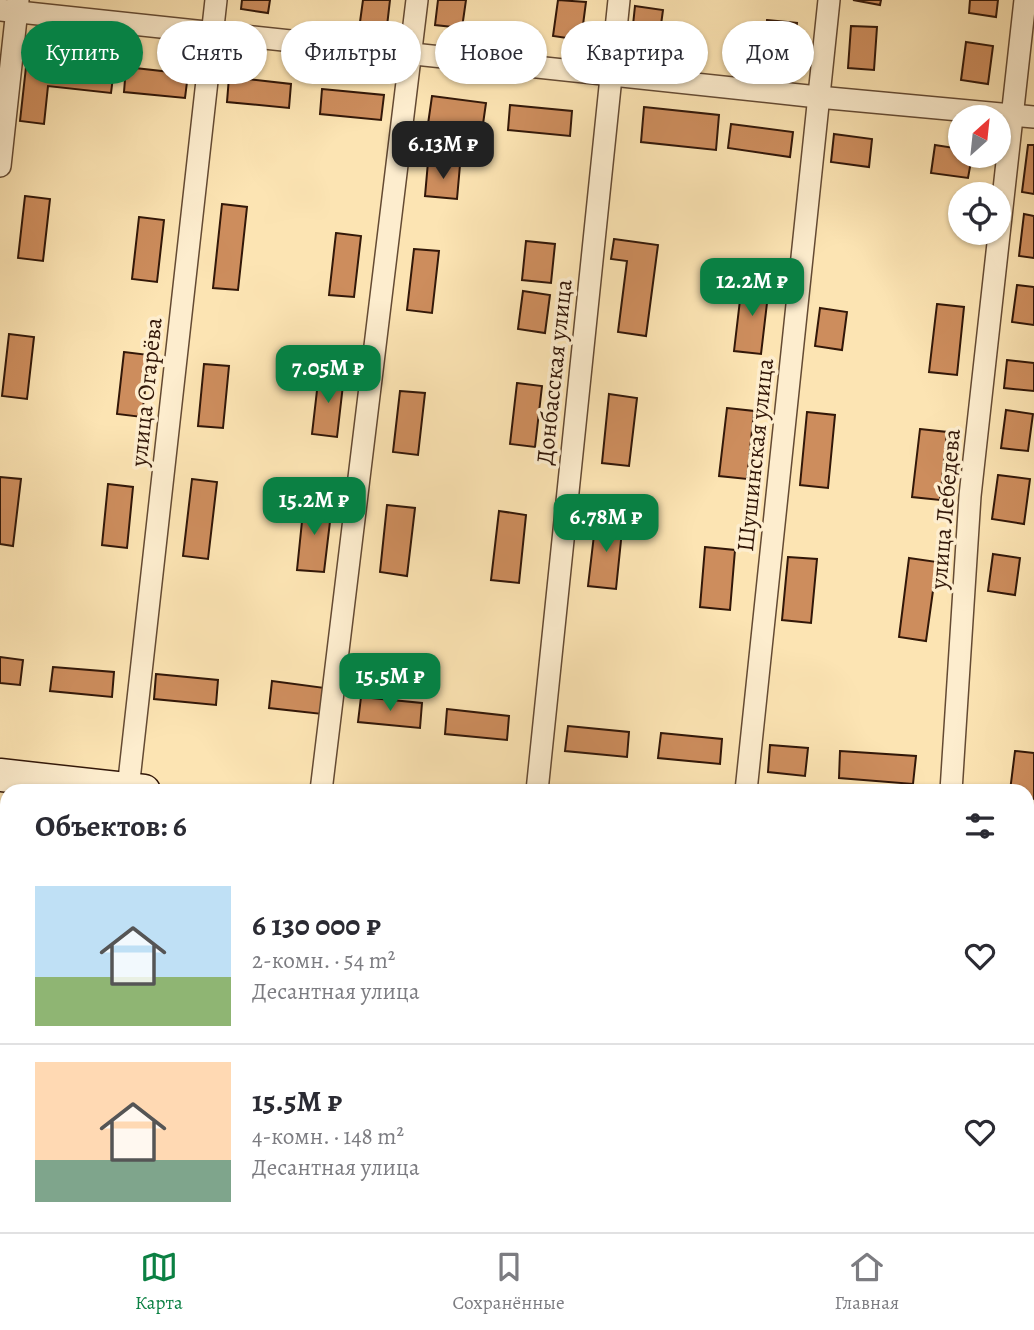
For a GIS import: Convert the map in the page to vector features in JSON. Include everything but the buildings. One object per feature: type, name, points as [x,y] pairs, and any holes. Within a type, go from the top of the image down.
[{"type":"street","name":"улица Огарёва","points":[[213,21],[216,0]]},
{"type":"street","points":[[415,21],[417,0]]},
{"type":"street","name":"Донбасская улица","points":[[617,21],[619,0]]},
{"type":"street","name":"Шушинская улица","points":[[747,784],[829,0]]},
{"type":"street","name":"улица Лебедева","points":[[951,784],[970,496],[1025,0]]},
{"type":"street","points":[[0,166],[11,8],[157,25]]},
{"type":"street","points":[[421,56],[561,70]]},
{"type":"street","name":"улица Огарёва","points":[[137,784],[207,84]]},
{"type":"street","points":[[322,784],[407,84]]},
{"type":"street","name":"Донбасская улица","points":[[538,784],[610,84]]},
{"type":"street","points":[[696,84],[1034,117]]},
{"type":"street","points":[[0,775],[82,784]]}]
